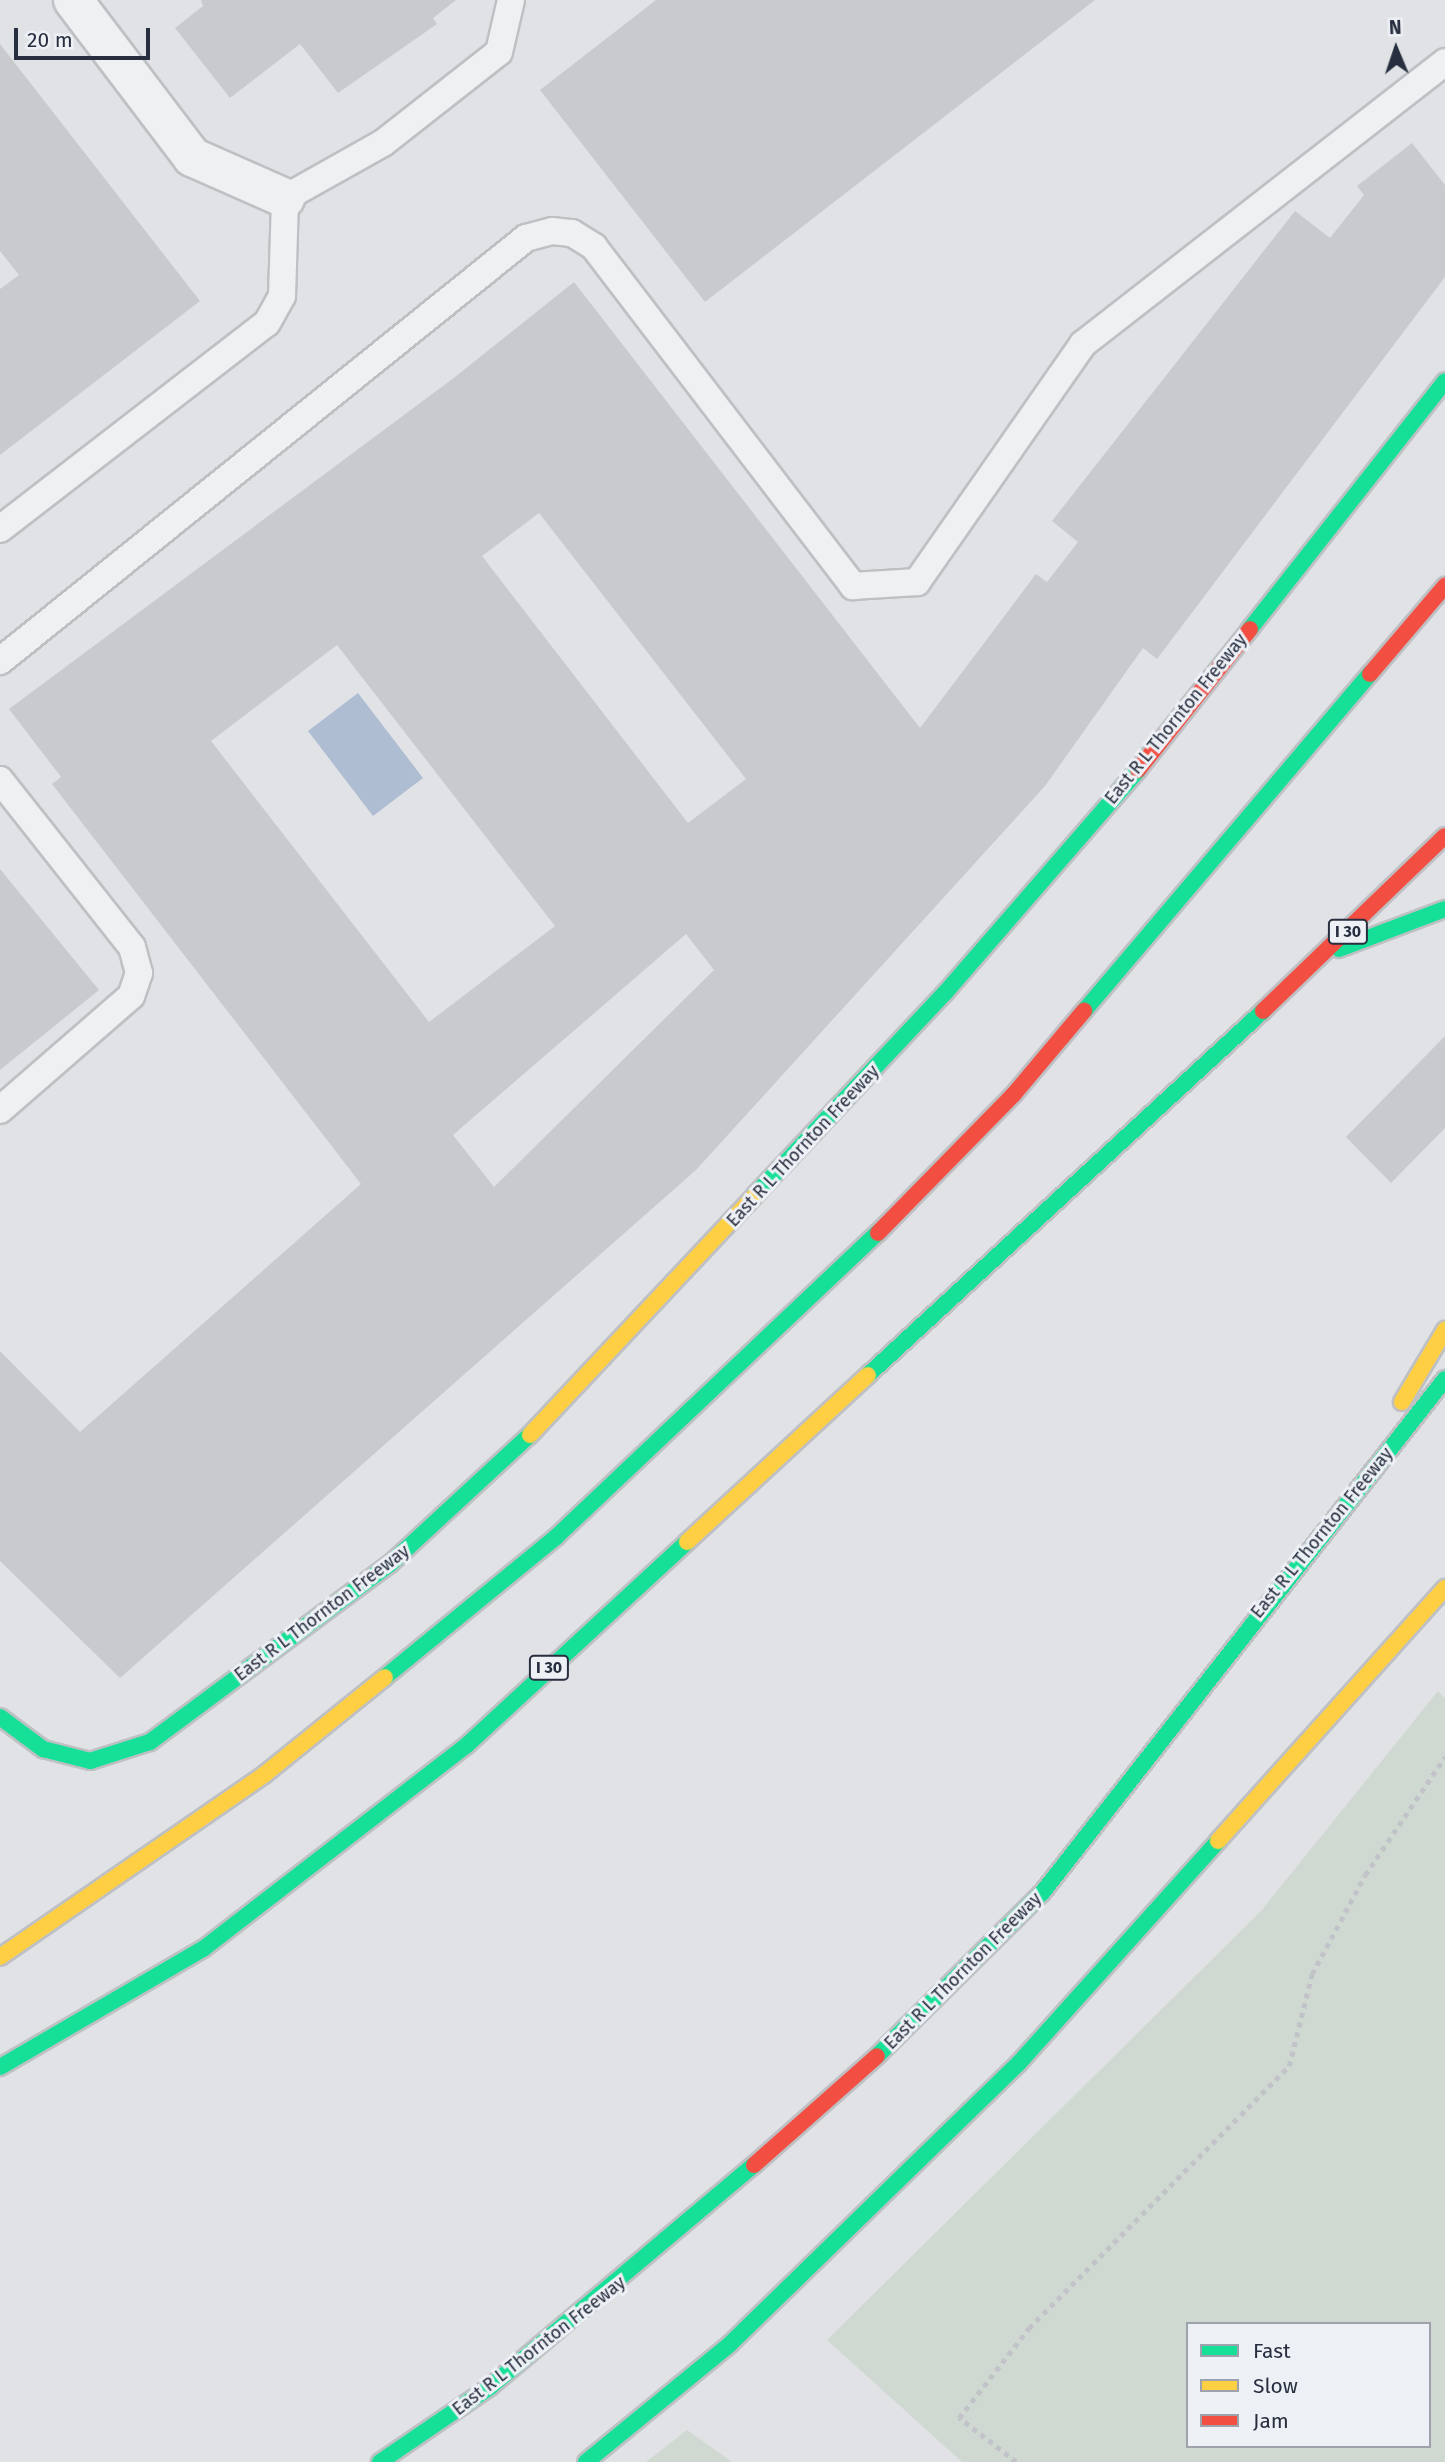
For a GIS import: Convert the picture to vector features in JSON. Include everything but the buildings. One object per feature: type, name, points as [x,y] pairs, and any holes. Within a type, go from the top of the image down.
[{"type":"main road","name":"East R L Thornton Freeway","points":[[0,1717],[43,1749],[90,1761],[150,1742],[390,1564],[518,1448],[945,993],[1150,756],[1445,381]]},
{"type":"main road","points":[[1361,687],[1438,568]]},
{"type":"main road","points":[[0,1957],[265,1774],[556,1537],[766,1341],[1014,1094],[1445,586]]},
{"type":"main road","name":"I 30","points":[[0,2067],[203,1950],[467,1745],[1326,953],[1445,836]]},
{"type":"main road","points":[[1326,953],[1445,909]]},
{"type":"main road","points":[[1328,1523],[1445,1330]]},
{"type":"main road","name":"East R L Thornton Freeway","points":[[380,2462],[490,2387],[620,2284],[867,2066],[1042,1893],[1143,1772],[1328,1523],[1445,1379]]},
{"type":"main road","points":[[586,2462],[730,2344],[1018,2063],[1445,1588]]},
{"type":"street","points":[[73,0],[192,157],[285,198]]},
{"type":"lane","points":[[0,530],[267,323],[282,296],[285,198],[383,143],[499,52],[511,0]]},
{"type":"lane","points":[[0,661],[526,239],[552,231],[572,233],[594,247],[853,586],[918,582],[1083,344],[1445,62]]},
{"type":"lane","points":[[0,780],[132,947],[139,972],[131,996],[0,1110]]},
{"type":"path","points":[[1016,2462],[959,2418],[1029,2328],[1289,2066],[1312,1975],[1365,1875],[1445,1757]]},
{"type":"shaded area","points":[[1438,1691],[1445,1699],[1445,2462],[962,2462],[827,2340],[1261,1911]]},
{"type":"shaded area","points":[[687,2430],[732,2462],[646,2462]]},
{"type":"water","points":[[358,693],[423,778],[373,816],[308,731]]},
{"type":"traffic: fast","points":[[1250,629],[1445,381]]},
{"type":"traffic: fast","points":[[1084,1011],[1370,674]]},
{"type":"traffic: fast","points":[[756,1194],[945,993],[1138,770]]},
{"type":"traffic: fast","points":[[1339,949],[1445,909]]},
{"type":"traffic: fast","points":[[868,1375],[1263,1011]]},
{"type":"traffic: fast","points":[[385,1677],[556,1537],[878,1233]]},
{"type":"traffic: fast","points":[[877,2056],[1042,1893],[1445,1379]]},
{"type":"traffic: fast","points":[[43,1749],[90,1761],[150,1742],[390,1564],[530,1435]]},
{"type":"traffic: fast","points":[[0,2067],[203,1949],[467,1745],[687,1542]]},
{"type":"traffic: fast","points":[[0,1717],[43,1749]]},
{"type":"traffic: fast","points":[[586,2462],[730,2344],[1019,2063],[1218,1841]]},
{"type":"traffic: fast","points":[[380,2462],[490,2387],[754,2165]]},
{"type":"traffic: slow","points":[[530,1435],[756,1194]]},
{"type":"traffic: slow","points":[[1402,1402],[1445,1330]]},
{"type":"traffic: slow","points":[[687,1542],[868,1375]]},
{"type":"traffic: slow","points":[[1218,1841],[1445,1588]]},
{"type":"traffic: slow","points":[[0,1957],[265,1774],[385,1677]]},
{"type":"traffic: jam","points":[[1370,674],[1445,586]]},
{"type":"traffic: jam","points":[[1138,770],[1250,629]]},
{"type":"traffic: jam","points":[[1263,1011],[1445,836]]},
{"type":"traffic: jam","points":[[878,1233],[1014,1094],[1084,1011]]},
{"type":"traffic: jam","points":[[754,2165],[877,2056]]}]
